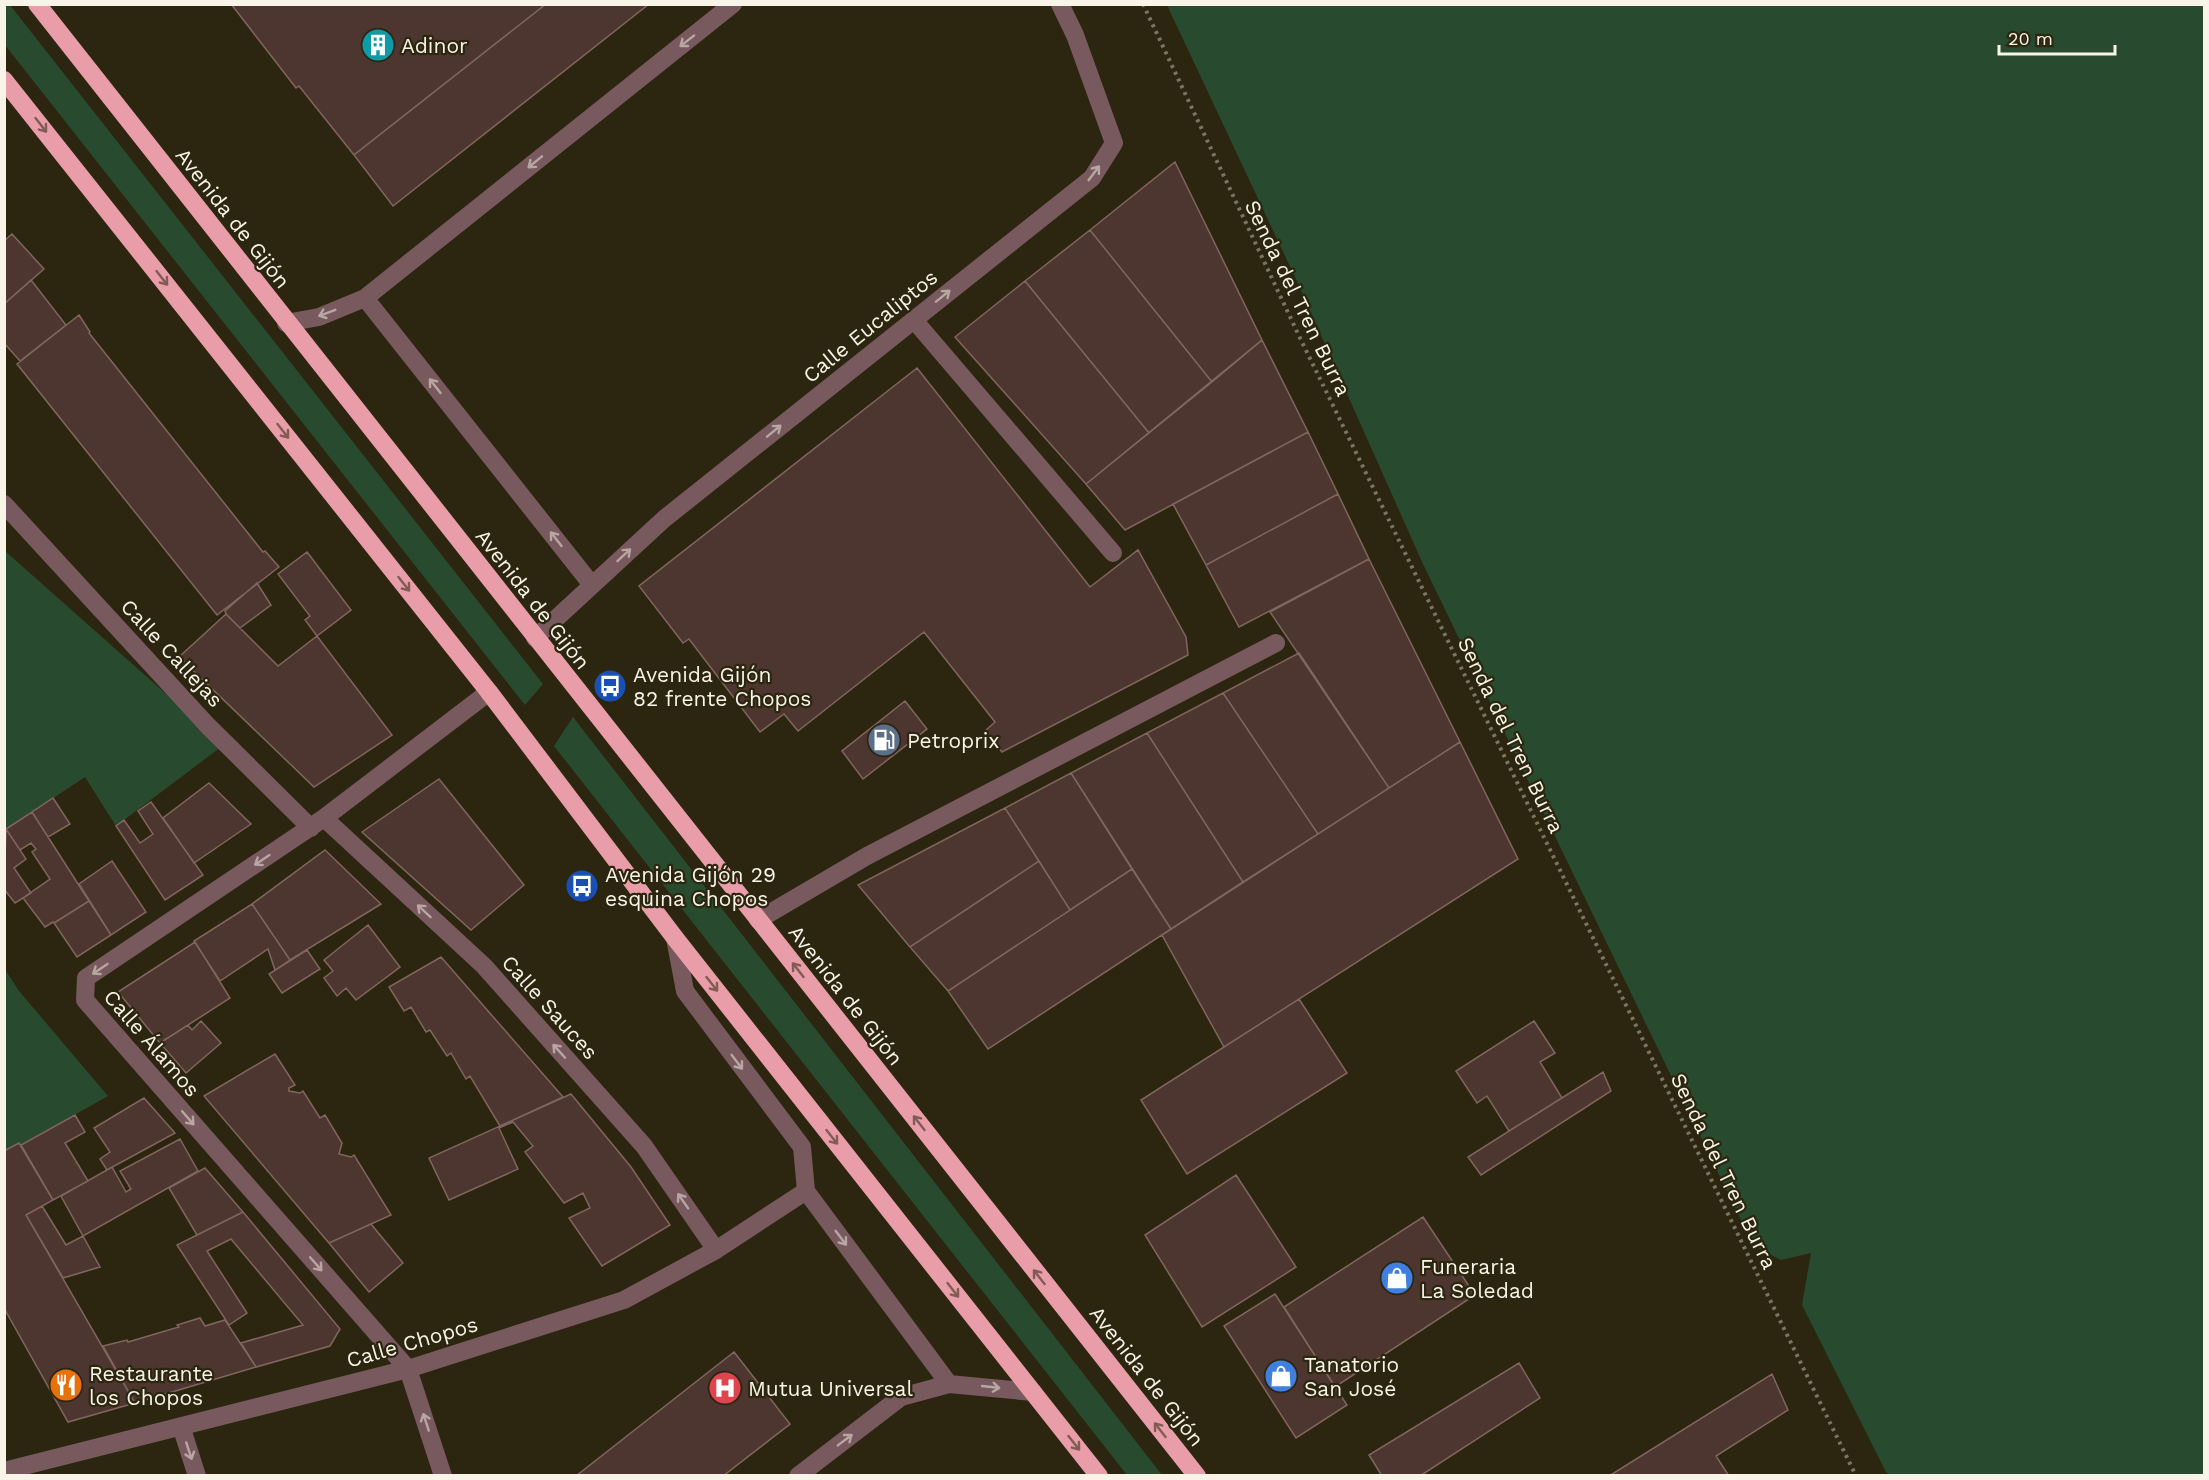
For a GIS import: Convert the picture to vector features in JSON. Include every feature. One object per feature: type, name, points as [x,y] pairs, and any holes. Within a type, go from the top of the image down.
[{"type":"highway","name":"Avenida de Gijón","points":[[37,4],[286,323],[1197,1476]]},
{"type":"highway","points":[[4,80],[489,692],[675,938],[1099,1476]]},
{"type":"street","points":[[286,323],[319,317],[365,298],[733,4]]},
{"type":"street","name":"Calle Eucaliptos","points":[[535,638],[664,519],[1092,178],[1114,143],[1075,35],[1060,4]]},
{"type":"street","points":[[365,298],[592,585]]},
{"type":"street","points":[[914,320],[1113,553]]},
{"type":"street","name":"Calle Callejas","points":[[4,504],[208,726],[317,823]]},
{"type":"street","points":[[758,920],[867,856],[1276,643]]},
{"type":"street","name":"Calle Álamos","points":[[408,1369],[85,1000],[86,978],[317,823],[489,692]]},
{"type":"street","name":"Calle Sauces","points":[[317,823],[484,966],[644,1146],[716,1250]]},
{"type":"street","points":[[675,938],[685,992],[802,1147],[806,1191],[949,1384]]},
{"type":"street","name":"Calle Chopos","points":[[4,1471],[408,1369],[624,1300],[716,1250],[806,1191]]},
{"type":"street","points":[[408,1369],[443,1476]]},
{"type":"street","points":[[798,1476],[901,1397],[949,1384],[1033,1392]]},
{"type":"street","points":[[181,1426],[197,1476]]},
{"type":"path","name":"Senda del Tren Burra","points":[[1143,4],[1300,338],[1856,1476]]},
{"type":"green space","points":[[5,4],[10,5],[543,684],[525,705],[5,45]]},
{"type":"green space","points":[[1167,5],[2204,5],[2204,1475],[1891,1476],[1886,1472],[1802,1305],[1811,1253],[1781,1260],[1758,1248],[1740,1218],[1423,564],[1295,277]]},
{"type":"green space","points":[[5,551],[173,700],[221,747],[116,826],[85,777],[5,830]]},
{"type":"green space","points":[[573,717],[1162,1475],[1127,1475],[554,746]]},
{"type":"green space","points":[[4,968],[19,991],[108,1096],[21,1145],[19,1143],[5,1151]]},
{"type":"building","name":"Adinor","points":[[231,4],[546,4],[354,155],[299,86],[296,88]]},
{"type":"building","points":[[546,4],[649,4],[393,206],[354,155]]},
{"type":"building","points":[[1175,162],[1262,340],[1212,382],[1090,230]]},
{"type":"building","points":[[1090,230],[1212,382],[1149,433],[1025,281]]},
{"type":"building","points":[[12,234],[44,269],[4,304],[4,241]]},
{"type":"building","points":[[31,280],[66,325],[20,361],[4,343],[4,304]]},
{"type":"building","points":[[1025,281],[1149,433],[1086,484],[955,337]]},
{"type":"building","points":[[79,315],[89,333],[263,552],[265,551],[279,567],[217,615],[17,364]]},
{"type":"building","points":[[1262,340],[1308,432],[1125,530],[1086,484]]},
{"type":"building","points":[[917,368],[1090,587],[1138,550],[1186,637],[1188,655],[1002,752],[985,731],[995,722],[924,632],[798,731],[784,714],[760,732],[689,639],[683,643],[639,586]]},
{"type":"building","points":[[1308,432],[1338,494],[1206,565],[1173,504]]},
{"type":"building","points":[[1338,494],[1369,559],[1239,627],[1206,565]]},
{"type":"building","points":[[307,552],[351,610],[317,636],[305,620],[310,616],[278,574]]},
{"type":"building","points":[[1369,559],[1460,742],[1389,788],[1270,612]]},
{"type":"building","points":[[257,583],[271,605],[240,628],[225,611]]},
{"type":"building","points":[[226,614],[278,666],[317,636],[392,735],[314,787],[179,657]]},
{"type":"building","points":[[1299,653],[1389,788],[1318,834],[1223,693]]},
{"type":"building","points":[[1223,693],[1318,834],[1243,882],[1147,733]]},
{"type":"building","name":"Petroprix","points":[[905,701],[927,729],[863,779],[842,751]]},
{"type":"building","points":[[1147,733],[1243,882],[1171,929],[1071,773]]},
{"type":"building","points":[[1460,742],[1518,859],[1224,1047],[1162,935]]},
{"type":"building","points":[[1071,773],[1132,869],[1070,910],[1005,808]]},
{"type":"building","points":[[439,779],[524,885],[471,930],[362,832]]},
{"type":"building","points":[[209,783],[251,824],[194,863],[163,818]]},
{"type":"building","points":[[53,798],[70,824],[48,837],[32,812]]},
{"type":"building","points":[[151,802],[203,875],[165,900],[116,826],[124,820],[140,843],[153,834],[138,811]]},
{"type":"building","points":[[1005,808],[1039,861],[910,947],[858,885]]},
{"type":"building","points":[[32,812],[89,901],[45,927],[23,898],[50,879],[32,852],[36,849],[31,843],[20,850],[6,829]]},
{"type":"building","points":[[6,829],[26,859],[14,868],[31,893],[15,903],[4,889]]},
{"type":"building","points":[[325,850],[381,904],[290,960],[252,904]]},
{"type":"building","points":[[112,861],[146,912],[111,935],[79,884]]},
{"type":"building","points":[[1039,861],[1070,910],[948,991],[910,947]]},
{"type":"building","points":[[1132,869],[1171,929],[988,1049],[948,991]]},
{"type":"building","points":[[89,901],[111,935],[77,957],[54,923]]},
{"type":"building","points":[[252,904],[290,960],[275,970],[268,949],[220,981],[194,941]]},
{"type":"building","points":[[368,925],[400,967],[356,1000],[346,988],[337,996],[324,978],[333,971],[324,960]]},
{"type":"building","points":[[195,942],[230,998],[160,1043],[118,992]]},
{"type":"building","points":[[307,950],[320,969],[282,993],[269,974]]},
{"type":"building","points":[[441,957],[563,1097],[500,1126],[470,1076],[466,1079],[451,1053],[447,1056],[430,1030],[426,1032],[411,1007],[404,1011],[389,987]]},
{"type":"building","points":[[1299,999],[1347,1073],[1187,1174],[1141,1100]]},
{"type":"building","points":[[201,1021],[221,1043],[186,1073],[160,1043],[188,1025],[192,1030]]},
{"type":"building","points":[[1534,1021],[1555,1053],[1540,1062],[1562,1098],[1509,1131],[1487,1096],[1477,1103],[1456,1071]]},
{"type":"building","points":[[275,1054],[295,1085],[289,1088],[289,1091],[300,1093],[303,1091],[320,1118],[325,1115],[342,1143],[339,1154],[351,1157],[354,1155],[391,1215],[329,1243],[204,1096]]},
{"type":"building","points":[[1603,1072],[1611,1091],[1481,1175],[1468,1157]]},
{"type":"building","points":[[571,1094],[631,1167],[670,1225],[602,1266],[569,1218],[590,1208],[583,1193],[564,1203],[525,1152],[533,1146],[513,1122],[499,1128],[518,1169],[449,1200],[429,1158]]},
{"type":"building","points":[[144,1098],[175,1133],[107,1170],[100,1159],[110,1152],[94,1128]]},
{"type":"building","points":[[75,1115],[85,1132],[65,1143],[88,1181],[53,1200],[21,1145]]},
{"type":"building","points":[[180,1139],[198,1171],[83,1236],[61,1196],[112,1167],[126,1192],[131,1189],[120,1171]]},
{"type":"building","points":[[19,1143],[53,1200],[26,1215],[135,1403],[68,1422],[4,1308],[4,1151]]},
{"type":"building","points":[[205,1168],[243,1212],[197,1235],[169,1188]]},
{"type":"building","points":[[1236,1175],[1296,1267],[1202,1327],[1145,1235]]},
{"type":"building","points":[[42,1206],[66,1245],[83,1236],[100,1267],[63,1278],[26,1215]]},
{"type":"building","points":[[243,1212],[340,1329],[330,1346],[256,1367],[241,1343],[303,1325],[231,1239],[207,1251],[247,1313],[229,1325],[177,1245]]},
{"type":"building","points":[[1423,1217],[1475,1295],[1335,1387],[1284,1307]]},
{"type":"building","points":[[371,1224],[403,1263],[369,1292],[329,1243]]},
{"type":"building","points":[[1275,1294],[1347,1405],[1296,1438],[1224,1326]]},
{"type":"building","points":[[200,1318],[205,1326],[225,1320],[256,1367],[135,1403],[103,1346],[127,1340],[128,1342],[179,1327],[177,1325]]},
{"type":"building","name":"Mutua Universal","points":[[734,1352],[790,1424],[723,1476],[576,1476]]},
{"type":"building","points":[[1519,1363],[1540,1398],[1420,1476],[1382,1476],[1369,1455]]},
{"type":"building","points":[[1772,1374],[1788,1410],[1716,1456],[1729,1476],[1609,1476]]},
{"type":"place","name":"Adinor","points":[[378,45]]},
{"type":"place","name":"Avenida Gijón 82 frente Chopos","points":[[610,686]]},
{"type":"place","name":"Petroprix","points":[[884,740]]},
{"type":"place","name":"Avenida Gijón 29 esquina Chopos","points":[[582,886]]},
{"type":"place","name":"Funeraria La Soledad","points":[[1397,1278]]},
{"type":"place","name":"Tanatorio San José","points":[[1281,1376]]},
{"type":"place","name":"Restaurante los Chopos","points":[[66,1385]]},
{"type":"place","name":"Mutua Universal","points":[[725,1388]]}]
